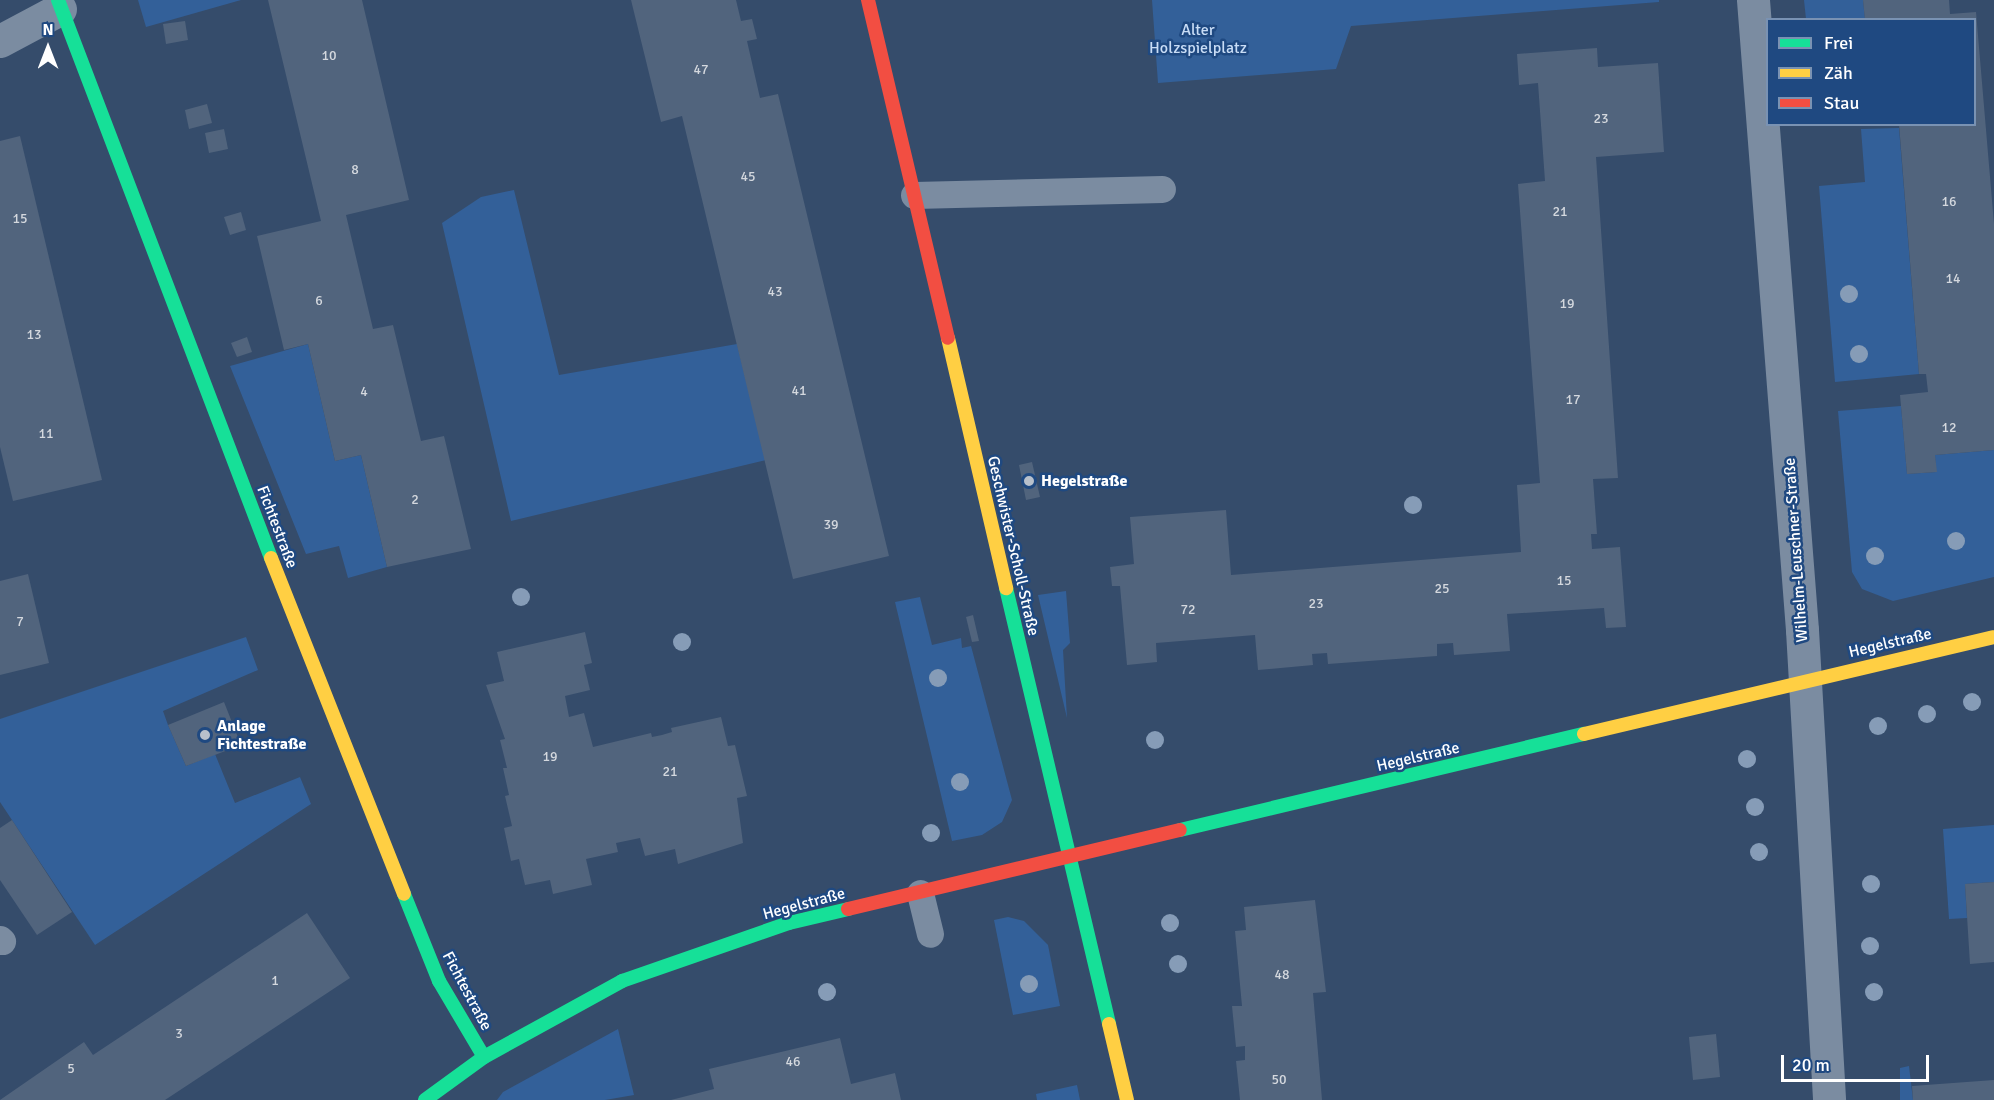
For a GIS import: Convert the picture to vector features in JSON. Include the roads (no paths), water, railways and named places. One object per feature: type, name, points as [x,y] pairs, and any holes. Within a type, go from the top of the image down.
[{"type":"street","name":"Geschwister-Scholl-Straße","points":[[868,0],[1072,855],[1127,1100]]},
{"type":"street","name":"Wilhelm-Leuschner-Straße","points":[[1753,0],[1805,680],[1829,1100]]},
{"type":"street","points":[[0,41],[59,5]]},
{"type":"street","name":"Fichtestraße","points":[[59,5],[321,690],[439,981],[484,1057]]},
{"type":"street","name":"Hegelstraße","points":[[436,1096],[484,1057],[622,981],[789,923],[1805,680],[1994,637]]},
{"type":"lane","points":[[914,195],[1162,189]]},
{"type":"lane","points":[[920,893],[930,934]]},
{"type":"place","name":"Hegelstraße","points":[[1029,481]]},
{"type":"place","name":"Anlage Fichtestraße","points":[[205,735]]},
{"type":"park label","name":"Alter Holzspielplatz","points":[[1198,39]]}]
